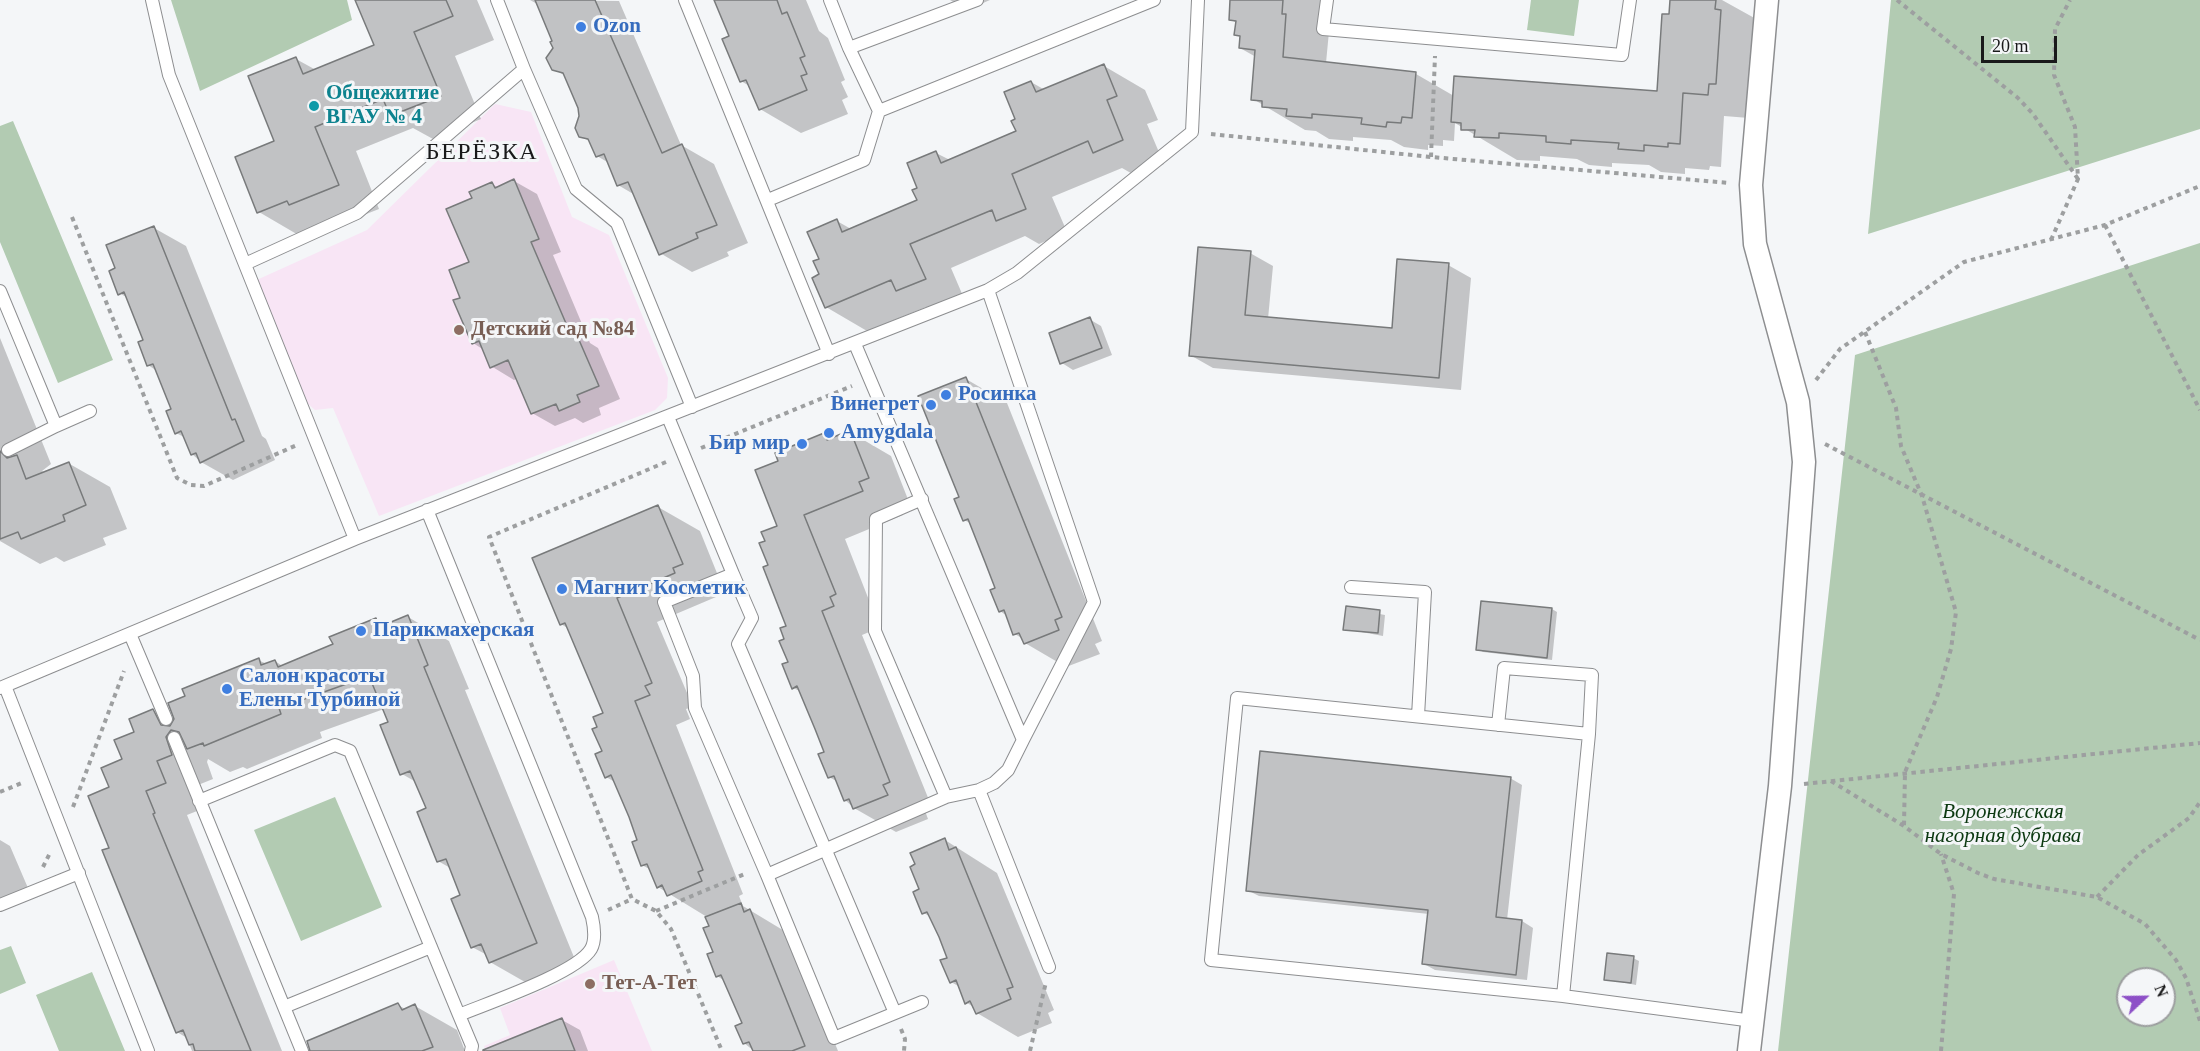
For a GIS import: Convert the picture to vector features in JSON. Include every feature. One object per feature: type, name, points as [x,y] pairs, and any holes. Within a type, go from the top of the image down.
[{"type":"street","points":[[1749,1051],[1780,786],[1804,462],[1798,402],[1755,244],[1751,185],[1767,0]]},
{"type":"lane","points":[[152,0],[169,75],[355,539]]},
{"type":"lane","points":[[497,0],[576,189],[617,223],[692,407]]},
{"type":"lane","points":[[685,0],[829,354]]},
{"type":"lane","points":[[768,200],[864,160],[879,111],[849,48],[830,0]]},
{"type":"lane","points":[[849,48],[977,0]]},
{"type":"lane","points":[[879,111],[1154,0]]},
{"type":"lane","points":[[148,1051],[63,833],[2,687],[427,510],[988,290],[1017,273],[1192,132],[1198,0]]},
{"type":"lane","points":[[1327,0],[1323,29],[1622,55],[1630,0]]},
{"type":"lane","points":[[245,264],[357,213],[524,69]]},
{"type":"lane","points":[[765,870],[825,851],[946,797],[979,790],[994,783],[1008,770],[1094,602],[988,290]]},
{"type":"lane","points":[[0,291],[56,426]]},
{"type":"lane","points":[[855,344],[1023,740]]},
{"type":"lane","points":[[8,450],[90,411]]},
{"type":"lane","points":[[668,417],[752,618],[738,644],[895,1013]]},
{"type":"lane","points":[[922,499],[876,519],[875,631],[946,797]]},
{"type":"lane","points":[[427,510],[592,917],[594,929],[591,948],[573,967],[459,1015]]},
{"type":"lane","points":[[733,574],[664,602],[693,676],[694,708],[765,870],[834,1038],[922,1002]]},
{"type":"lane","points":[[1351,587],[1425,592],[1418,717]]},
{"type":"lane","points":[[130,634],[166,719]]},
{"type":"lane","points":[[1498,725],[1504,668],[1592,675],[1589,734],[1563,996]]},
{"type":"lane","points":[[1589,734],[1237,698],[1211,960],[1563,996],[1753,1021]]},
{"type":"lane","points":[[174,738],[302,1051]]},
{"type":"lane","points":[[199,801],[335,745],[350,751],[472,1046],[471,1051]]},
{"type":"lane","points":[[979,790],[1049,967]]},
{"type":"lane","points":[[0,905],[79,873]]},
{"type":"lane","points":[[284,1007],[431,947]]},
{"type":"path","points":[[1897,0],[2018,98],[2033,114],[2078,179]]},
{"type":"path","points":[[2051,240],[2078,179],[2075,127],[2054,75],[2055,29],[2070,0]]},
{"type":"path","points":[[1431,157],[1436,38]]},
{"type":"path","points":[[1192,132],[1431,157],[1751,185]]},
{"type":"path","points":[[1798,402],[1840,349],[1964,262],[2105,225],[2200,186]]},
{"type":"path","points":[[72,217],[177,478],[191,485],[204,486],[315,438]]},
{"type":"path","points":[[2105,225],[2200,410]]},
{"type":"path","points":[[1865,332],[1896,408],[1901,446],[1922,496],[1956,612],[1951,649],[1937,697],[1905,772],[1904,826]]},
{"type":"path","points":[[1801,431],[2200,640]]},
{"type":"path","points":[[489,537],[632,899],[656,911],[671,929],[682,950],[722,1051]]},
{"type":"path","points":[[63,833],[126,665],[141,659]]},
{"type":"path","points":[[1780,786],[2200,743]]},
{"type":"path","points":[[0,792],[27,780]]},
{"type":"path","points":[[1832,781],[1904,826],[1941,854],[1994,879],[2097,897],[2145,924],[2176,960],[2192,990],[2200,1021]]},
{"type":"path","points":[[2097,897],[2138,855],[2189,818],[2200,802]]},
{"type":"path","points":[[1941,854],[1953,894],[1941,1051]]},
{"type":"path","points":[[656,911],[765,870]]},
{"type":"path","points":[[592,917],[632,899]]},
{"type":"path","points":[[1030,1051],[1049,967]]},
{"type":"shaded area","name":"Детский сад №84","points":[[495,104],[531,112],[572,217],[609,235],[668,378],[667,398],[655,410],[379,516],[333,408],[315,410],[294,392],[250,283],[367,230]]},
{"type":"shaded area","name":"Тет-А-Тет","points":[[614,960],[652,1051],[486,1051],[484,1046],[510,1035],[500,1008]]},
{"type":"green space","points":[[171,0],[347,0],[352,20],[200,91]]},
{"type":"green space","points":[[1531,0],[1579,0],[1574,36],[1527,30]]},
{"type":"green space","points":[[1891,0],[2200,0],[2200,129],[1868,234]]},
{"type":"green space","points":[[13,121],[113,360],[58,383],[0,242],[0,126]]},
{"type":"green space","name":"Воронежская нагорная дубрава","points":[[2200,243],[2200,1051],[1778,1051],[1855,355]]},
{"type":"green space","points":[[335,797],[382,907],[301,941],[254,830]]},
{"type":"green space","points":[[11,946],[26,983],[0,994],[0,950]]},
{"type":"green space","points":[[92,972],[125,1051],[59,1051],[36,995]]},
{"type":"building","name":"Общежитие ВГАУ № 4","points":[[355,0],[446,0],[453,16],[414,32],[441,96],[390,116],[383,99],[315,127],[339,185],[289,205],[287,201],[257,213],[235,157],[274,141],[248,76],[296,57],[303,74],[374,45]]},
{"type":"building","points":[[535,0],[595,0],[662,153],[682,144],[717,225],[696,233],[698,238],[659,255],[628,182],[617,186],[604,154],[596,157],[588,139],[579,137],[575,128],[579,116],[578,108],[563,73],[552,70],[546,58],[553,48],[550,42],[552,41]]},
{"type":"building","points":[[714,0],[777,0],[782,14],[787,12],[805,56],[800,58],[807,74],[801,76],[807,90],[759,110],[746,80],[740,82],[722,39],[729,36]]},
{"type":"building","points":[[1230,0],[1283,0],[1282,14],[1286,14],[1283,57],[1416,72],[1412,118],[1402,117],[1401,123],[1387,122],[1386,127],[1361,124],[1362,118],[1312,114],[1312,118],[1286,116],[1287,109],[1262,107],[1262,101],[1251,100],[1255,50],[1239,48],[1240,36],[1234,35],[1236,21],[1229,20]]},
{"type":"building","points":[[1670,0],[1716,0],[1715,9],[1721,10],[1716,84],[1709,84],[1708,95],[1683,93],[1680,144],[1668,143],[1668,147],[1644,145],[1644,151],[1618,149],[1619,143],[1571,140],[1571,144],[1546,142],[1546,136],[1499,133],[1499,138],[1474,137],[1475,130],[1461,130],[1461,123],[1451,122],[1454,76],[1657,91],[1662,14],[1669,14]]},
{"type":"building","points":[[1104,64],[1117,96],[1107,100],[1123,140],[1093,153],[1088,141],[1012,174],[1026,209],[996,221],[992,210],[910,244],[926,279],[896,291],[891,280],[825,308],[812,278],[819,274],[813,261],[819,259],[807,232],[837,219],[842,232],[917,200],[912,190],[917,188],[907,163],[936,151],[941,163],[1016,131],[1011,121],[1015,119],[1004,92],[1031,81],[1036,92]]},
{"type":"building","points":[[514,179],[539,239],[531,242],[571,335],[576,333],[599,386],[577,395],[580,402],[559,411],[556,404],[531,414],[508,360],[490,368],[479,341],[472,344],[453,300],[460,298],[449,270],[469,262],[446,209],[472,198],[469,192],[492,182],[495,188]]},
{"type":"building","points":[[154,226],[232,420],[235,419],[244,441],[200,463],[196,453],[191,455],[181,431],[175,434],[166,411],[171,409],[153,364],[147,366],[138,342],[143,340],[124,292],[118,295],[109,271],[115,268],[106,245]]},
{"type":"building","points":[[1198,247],[1251,251],[1245,315],[1392,328],[1397,259],[1449,263],[1439,378],[1189,356]]},
{"type":"building","points":[[1090,317],[1102,348],[1060,364],[1049,333]]},
{"type":"building","points":[[966,377],[1062,617],[1055,620],[1059,630],[1024,644],[1019,633],[1013,635],[1004,610],[999,612],[990,590],[995,588],[968,519],[963,521],[954,499],[959,497],[918,396]]},
{"type":"building","points":[[850,430],[869,478],[859,482],[863,491],[804,515],[836,594],[830,597],[834,606],[822,611],[890,782],[883,785],[888,795],[853,809],[849,799],[844,801],[834,776],[828,778],[818,754],[824,752],[815,729],[797,686],[792,689],[782,664],[788,662],[779,641],[784,639],[780,628],[786,626],[763,567],[768,565],[759,543],[765,541],[761,532],[777,526],[755,470],[778,461],[775,453],[824,433],[827,440]]},
{"type":"building","points":[[0,451],[7,458],[17,455],[26,479],[69,462],[86,505],[63,515],[65,521],[21,539],[18,532],[0,539]]},
{"type":"building","points":[[658,505],[683,564],[673,568],[675,573],[617,598],[652,683],[645,686],[650,695],[635,701],[703,870],[698,872],[702,881],[667,896],[662,885],[657,888],[647,864],[641,866],[632,842],[637,840],[629,817],[611,775],[605,778],[595,754],[602,751],[592,729],[597,727],[593,717],[603,713],[565,623],[560,625],[532,558]]},
{"type":"building","points":[[1481,601],[1552,608],[1547,658],[1476,650]]},
{"type":"building","points":[[1346,606],[1380,610],[1378,633],[1343,630]]},
{"type":"building","points":[[408,615],[428,665],[424,667],[537,943],[489,963],[481,944],[471,948],[451,899],[460,895],[446,859],[437,862],[417,812],[426,808],[410,771],[400,775],[380,725],[388,722],[369,676],[279,708],[281,714],[204,746],[203,743],[187,749],[179,732],[171,730],[166,737],[172,755],[157,761],[166,783],[146,791],[155,813],[153,814],[251,1051],[195,1051],[193,1044],[189,1045],[183,1030],[176,1033],[102,850],[109,848],[88,796],[109,787],[101,768],[122,759],[114,740],[134,732],[129,719],[153,709],[161,725],[170,726],[174,719],[168,703],[185,696],[182,689],[259,658],[261,665],[275,660],[278,667],[333,644],[329,637],[376,618],[379,627]]},
{"type":"building","points":[[1260,751],[1511,777],[1496,917],[1522,920],[1516,975],[1422,964],[1428,910],[1246,891]]},
{"type":"building","points":[[945,838],[949,850],[956,847],[1013,987],[1007,989],[1011,999],[976,1014],[970,1001],[965,1004],[956,980],[950,983],[940,960],[947,958],[939,937],[927,912],[922,914],[913,892],[919,889],[910,867],[915,864],[910,853]]},
{"type":"building","points":[[741,903],[744,912],[750,909],[805,1046],[792,1051],[753,1051],[749,1042],[743,1044],[735,1026],[742,1023],[721,975],[716,977],[707,954],[713,952],[703,928],[709,926],[705,917]]},
{"type":"building","points":[[1607,953],[1634,956],[1631,983],[1604,980]]},
{"type":"building","points":[[398,1003],[402,1010],[415,1004],[433,1047],[422,1051],[310,1051],[307,1041]]},
{"type":"building","points":[[562,1018],[575,1051],[483,1051],[483,1050]]},
{"type":"place","name":"Ozon","points":[[581,27]]},
{"type":"place","name":"Общежитие ВГАУ № 4","points":[[314,106]]},
{"type":"place","name":"Детский сад №84","points":[[459,330]]},
{"type":"place","name":"Росинка","points":[[946,395]]},
{"type":"place","name":"Винегрет","points":[[931,405]]},
{"type":"place","name":"Amygdala","points":[[829,433]]},
{"type":"place","name":"Бир мир","points":[[802,444]]},
{"type":"place","name":"Магнит Косметик","points":[[562,589]]},
{"type":"place","name":"Парикмахерская","points":[[361,631]]},
{"type":"place","name":"Салон красоты Елены Турбиной","points":[[227,689]]},
{"type":"place","name":"Тет-А-Тет","points":[[590,984]]},
{"type":"district","name":"БЕРЁЗКА","points":[[482,153]]}]
